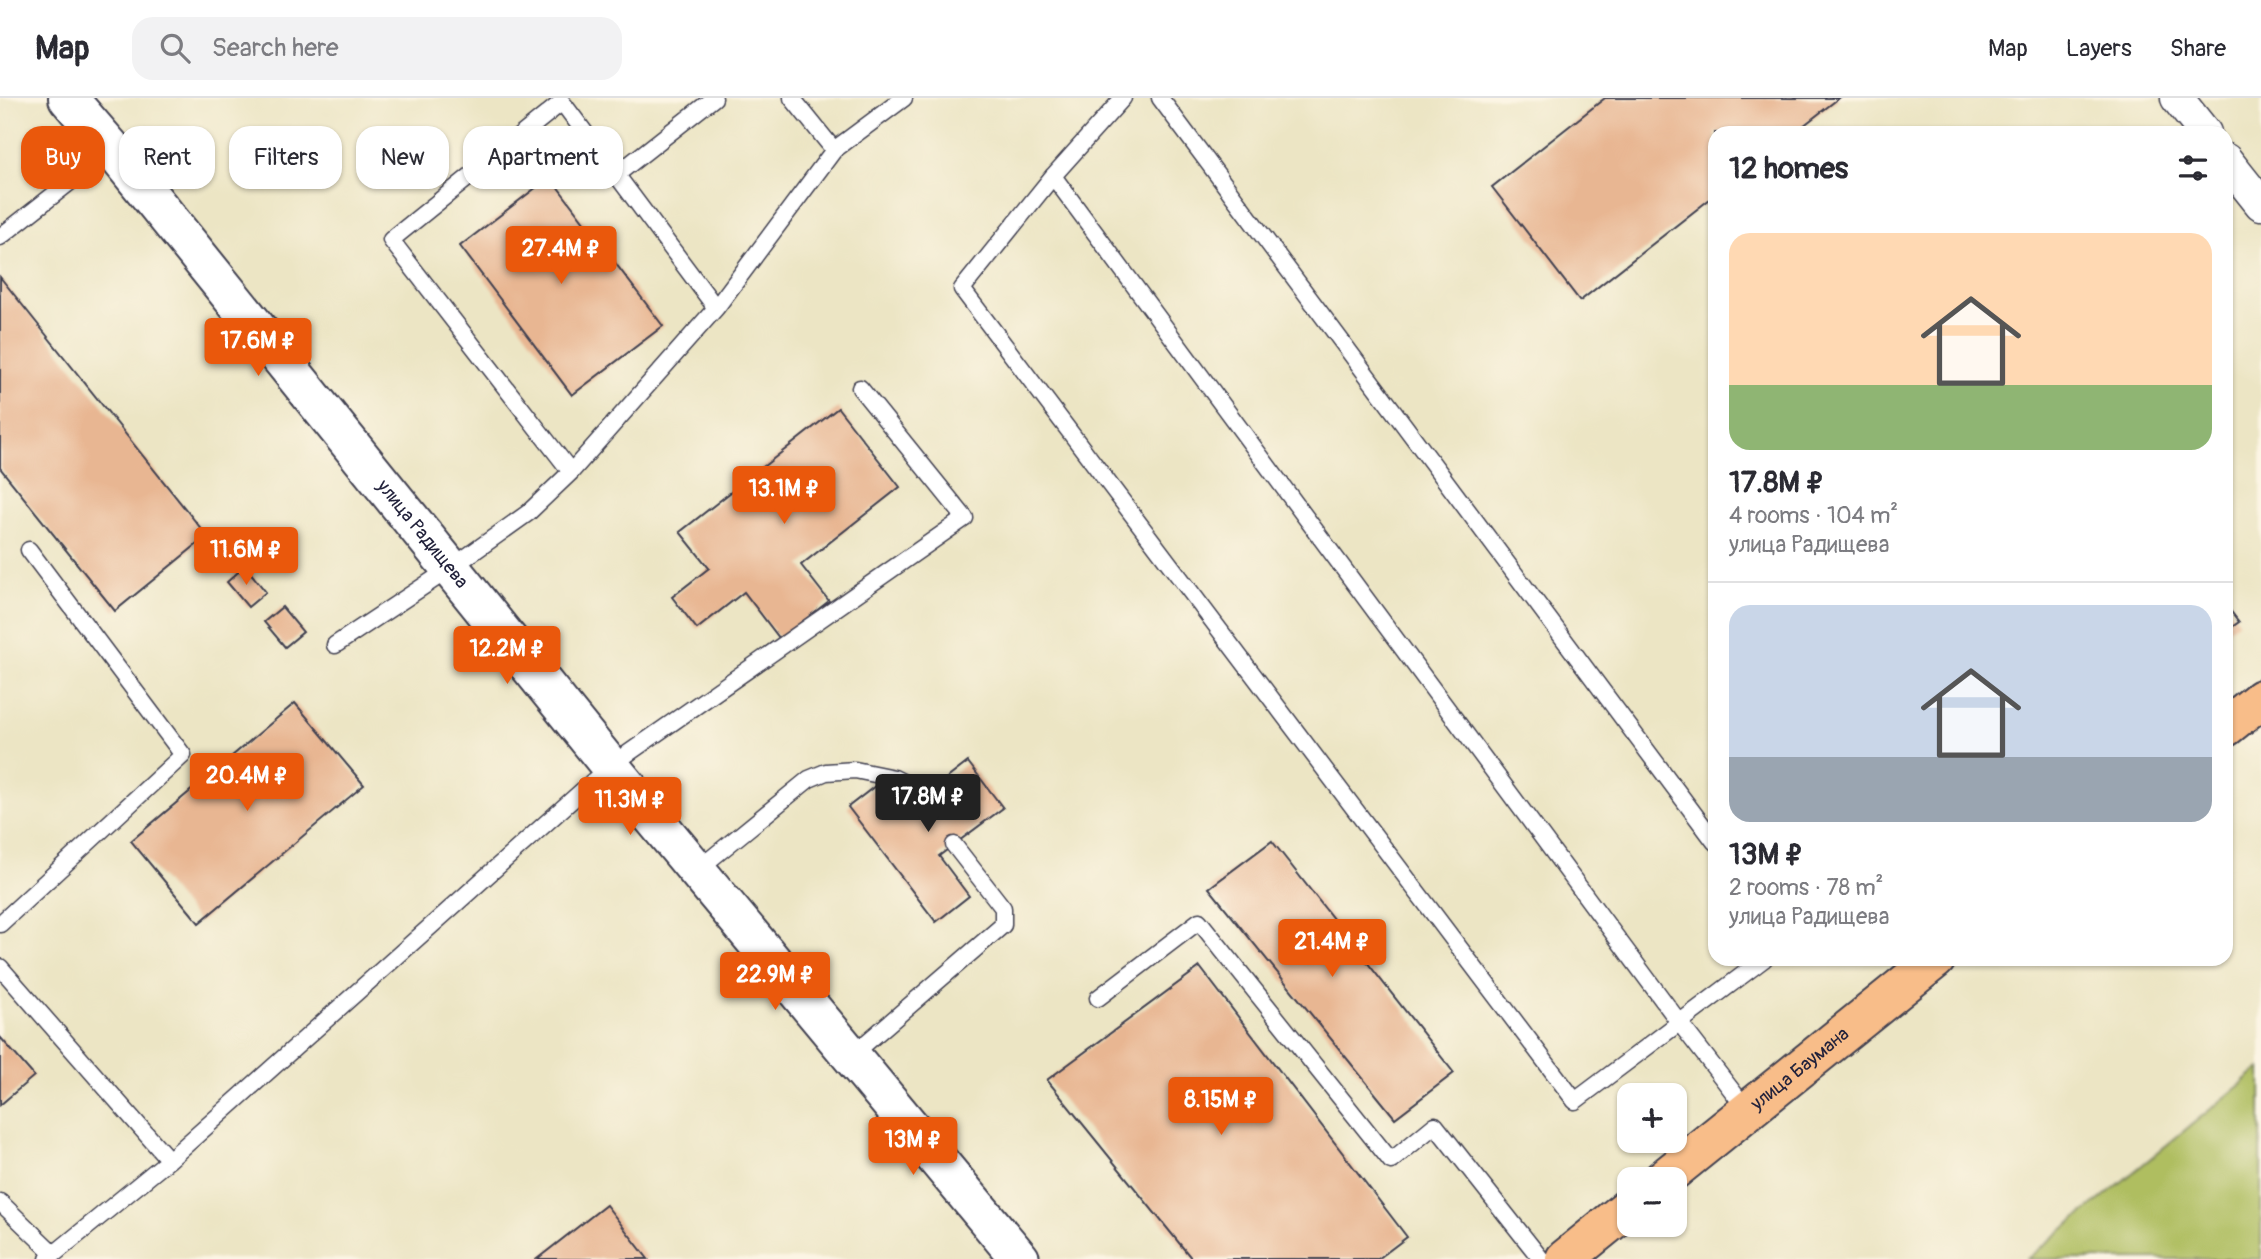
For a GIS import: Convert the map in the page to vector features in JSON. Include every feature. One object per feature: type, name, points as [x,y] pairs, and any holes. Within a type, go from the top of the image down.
[{"type":"main road","points":[[2233,721],[2261,699]]},
{"type":"main road","name":"улица Баумана","points":[[1678,1167],[1927,966]]},
{"type":"main road","points":[[1565,1259],[1617,1217]]},
{"type":"street","name":"улица Радищева","points":[[68,98],[695,871],[1020,1259]]},
{"type":"street","points":[[2177,98],[2199,126]]},
{"type":"street","points":[[2233,169],[2261,204]]},
{"type":"lane","points":[[623,170],[714,98]]},
{"type":"lane","points":[[792,98],[834,149]]},
{"type":"lane","points":[[335,645],[528,513],[571,472],[716,308],[834,149],[904,98]]},
{"type":"lane","points":[[1123,98],[1053,176],[962,289],[1575,1101],[1755,966]]},
{"type":"lane","points":[[1160,98],[1708,833]]},
{"type":"lane","points":[[532,126],[562,102],[580,126]]},
{"type":"lane","points":[[0,237],[112,149]]},
{"type":"lane","points":[[1053,176],[1747,1110]]},
{"type":"lane","points":[[463,182],[391,240],[571,472]]},
{"type":"lane","points":[[623,184],[716,308]]},
{"type":"lane","points":[[0,1202],[51,1257],[169,1160],[610,766],[965,518],[860,388]]},
{"type":"lane","points":[[0,924],[183,755],[29,550]]},
{"type":"lane","points":[[695,871],[809,779],[826,772],[855,770],[894,778],[902,782],[917,801]]},
{"type":"lane","points":[[851,1056],[1003,925],[1003,908],[954,845]]},
{"type":"lane","points":[[1098,998],[1199,921],[1391,1161],[1435,1125],[1541,1259]]},
{"type":"lane","points":[[0,967],[169,1160]]},
{"type":"green space","points":[[2261,1068],[2261,1259],[2027,1259]]},
{"type":"building","points":[[1605,98],[1839,98],[1803,126],[1708,126],[1708,200],[1580,301],[1492,187]]},
{"type":"building","points":[[534,189],[559,189],[663,326],[572,395],[460,246]]},
{"type":"building","points":[[0,277],[207,536],[115,611],[0,468]]},
{"type":"building","points":[[838,408],[900,487],[801,565],[829,601],[780,639],[744,592],[697,629],[672,597],[709,568],[680,532]]},
{"type":"building","points":[[245,566],[266,592],[248,607],[227,582]]},
{"type":"building","points":[[282,607],[303,632],[285,647],[264,622]]},
{"type":"building","points":[[2233,614],[2239,622],[2233,626]]},
{"type":"building","points":[[295,703],[364,785],[199,923],[131,841]]},
{"type":"building","points":[[968,762],[1003,808],[939,856],[969,896],[936,922],[848,807],[879,783],[902,813]]},
{"type":"building","points":[[1272,841],[1454,1073],[1395,1118],[1209,888]]},
{"type":"building","points":[[1200,967],[1407,1237],[1378,1259],[1192,1259],[1047,1080]]},
{"type":"building","points":[[0,1037],[34,1076],[0,1105]]},
{"type":"building","points":[[606,1205],[648,1259],[537,1259]]}]
